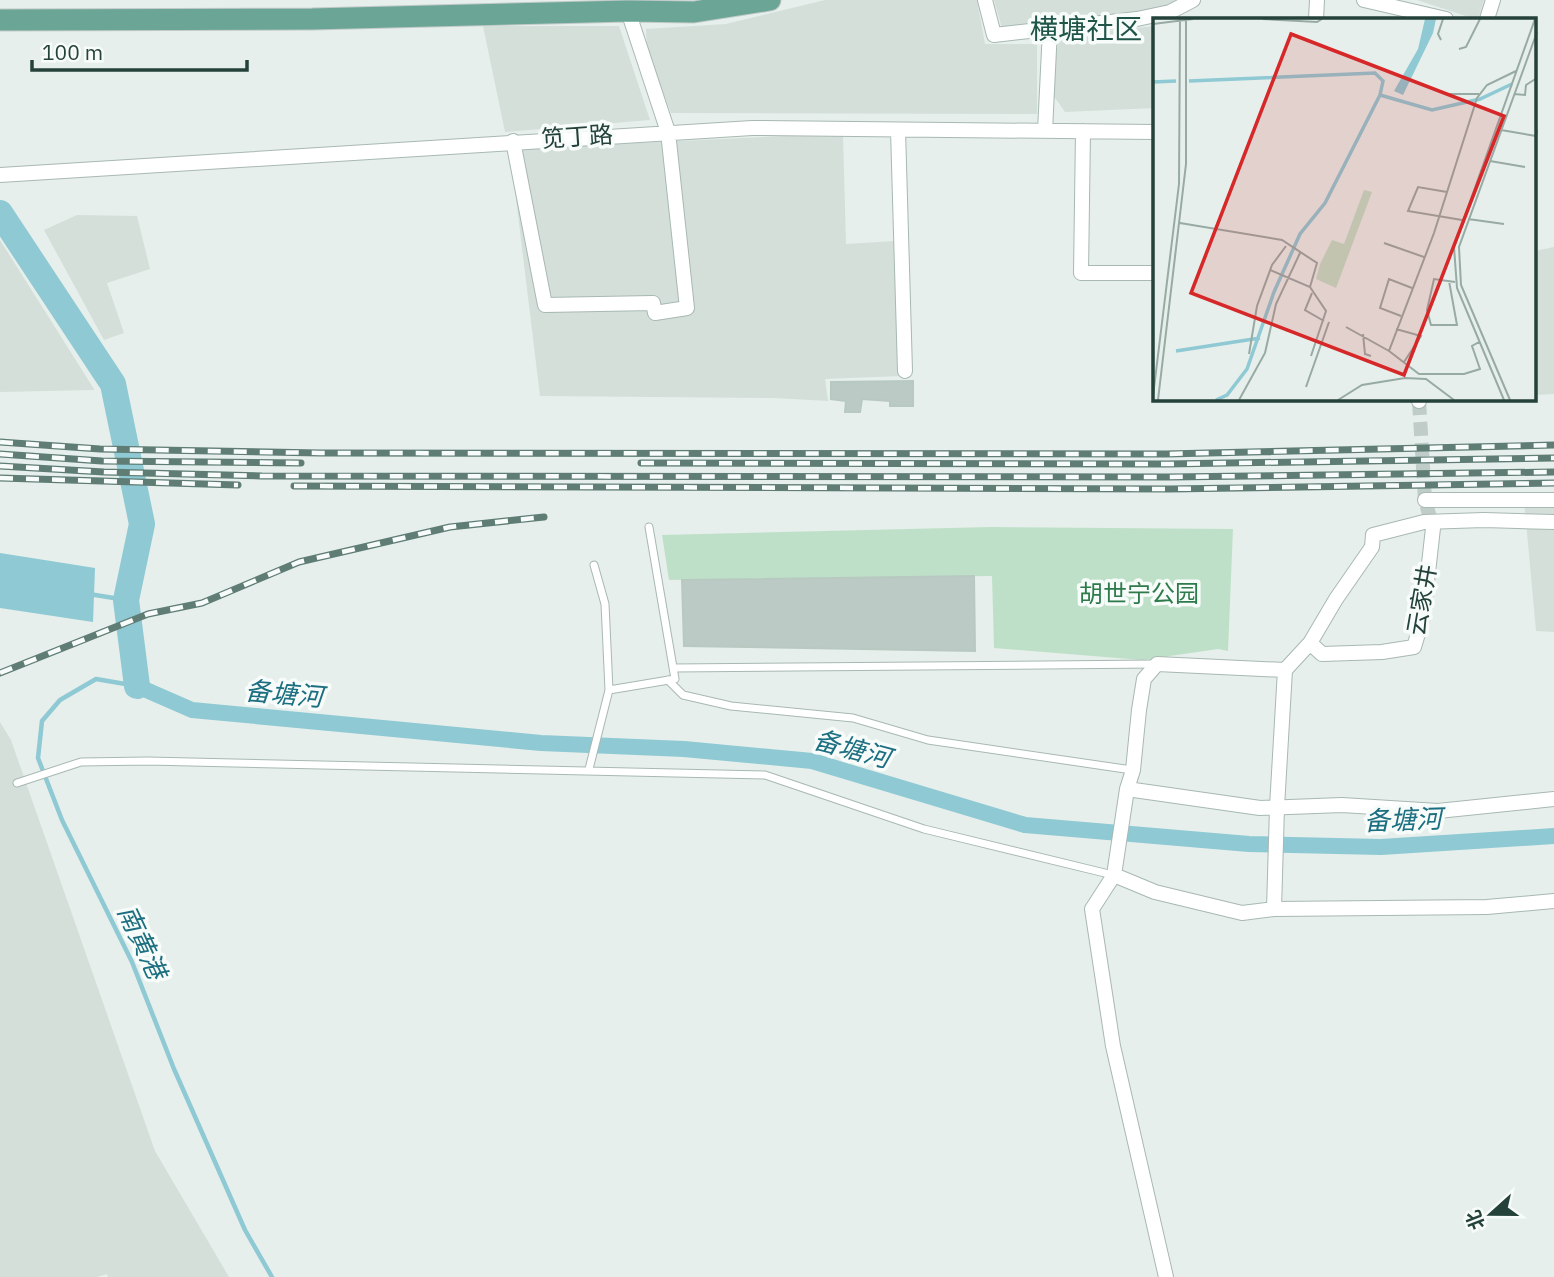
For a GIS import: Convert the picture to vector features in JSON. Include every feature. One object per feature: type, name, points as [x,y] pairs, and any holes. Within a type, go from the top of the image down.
[{"type":"main road","points":[[0,20],[326,19],[628,11],[694,12],[770,0]]},
{"type":"street","points":[[985,0],[994,35],[1170,12],[1193,0]]},
{"type":"street","points":[[1316,18],[1317,0]]},
{"type":"street","points":[[1364,0],[1442,18]]},
{"type":"street","points":[[1487,18],[1493,0]]},
{"type":"street","points":[[513,141],[545,305],[653,303],[655,313],[687,308],[668,132],[628,11]]},
{"type":"street","points":[[1045,131],[1050,29]]},
{"type":"street","name":"笕丁路","points":[[0,175],[752,128],[1153,132]]},
{"type":"street","points":[[898,130],[905,371]]},
{"type":"street","points":[[1083,131],[1081,274],[1153,273]]},
{"type":"street","points":[[1425,500],[1554,500]]},
{"type":"street","points":[[1274,909],[1277,807],[1286,670],[1310,643],[1372,547],[1373,535],[1424,522],[1554,522]]},
{"type":"street","name":"云家井","points":[[1310,643],[1322,654],[1382,652],[1414,647],[1423,617],[1433,528]]},
{"type":"street","points":[[1166,1277],[1113,1046],[1092,909],[1114,871],[1127,789],[1133,770],[1144,679],[1157,664],[1286,670]]},
{"type":"street","points":[[1127,789],[1260,808],[1342,805],[1438,811],[1554,799]]},
{"type":"street","points":[[1114,871],[1155,892],[1242,913],[1274,909],[1487,907],[1554,901]]},
{"type":"lane","points":[[609,690],[675,679],[649,527]]},
{"type":"lane","points":[[589,769],[609,690],[605,604],[594,565]]},
{"type":"lane","points":[[673,668],[1157,664]]},
{"type":"lane","points":[[668,680],[683,695],[731,706],[853,718],[928,740],[1133,770]]},
{"type":"lane","points":[[17,783],[81,762],[148,761],[765,775],[924,828],[1114,871]]},
{"type":"shaded area","points":[[825,0],[977,0],[985,44],[1037,44],[1037,114],[671,113],[647,51],[646,29],[726,24]]},
{"type":"shaded area","points":[[994,0],[1175,0],[1164,10],[1002,28]]},
{"type":"shaded area","points":[[1417,0],[1484,0],[1478,18]]},
{"type":"shaded area","points":[[483,26],[619,26],[650,120],[505,132]]},
{"type":"shaded area","points":[[1153,26],[1153,108],[1065,112],[1051,92],[1059,36]]},
{"type":"shaded area","points":[[785,136],[843,136],[846,244],[895,241],[902,376],[825,379],[828,401],[540,396],[510,149]]},
{"type":"shaded area","points":[[77,215],[137,216],[150,269],[107,283],[124,333],[104,340],[44,230]]},
{"type":"shaded area","points":[[0,240],[94,389],[94,390],[0,392]]},
{"type":"shaded area","points":[[1554,247],[1554,394],[1536,395],[1536,251]]},
{"type":"shaded area","points":[[1524,500],[1554,500],[1554,632],[1536,631]]},
{"type":"shaded area","points":[[0,722],[11,740],[155,1151],[229,1277],[108,1277],[107,1274],[97,1277],[0,1277]]},
{"type":"green space","name":"胡世宁公园","points":[[991,527],[1233,529],[1228,651],[1218,649],[1142,660],[994,648],[992,576],[669,580],[662,535]]},
{"type":"water","points":[[0,553],[95,568],[93,622],[0,608]]},
{"type":"building","points":[[913,381],[913,406],[890,406],[890,401],[862,399],[860,412],[845,412],[846,401],[831,399],[831,382]]},
{"type":"building","points":[[974,576],[975,651],[684,646],[682,580]]},
{"type":"waterway","points":[[0,213],[113,384],[142,524],[126,600],[137,686]]},
{"type":"waterway","points":[[89,594],[126,600]]},
{"type":"waterway","name":"南黄港","points":[[137,686],[96,679],[60,700],[42,721],[38,758],[62,820],[132,962],[174,1069],[245,1230],[272,1277]]},
{"type":"waterway","name":"备塘河","points":[[137,686],[192,710],[541,743],[684,749],[812,761],[1025,825],[1249,844],[1381,847],[1554,836]]},
{"type":"tunnel","points":[[1419,401],[1425,500],[1433,528]]},
{"type":"railway","points":[[0,442],[100,449],[320,453],[1166,454],[1554,445]]},
{"type":"railway","points":[[0,454],[102,461],[301,463]]},
{"type":"railway","points":[[641,463],[1167,464],[1554,458]]},
{"type":"railway","points":[[0,466],[262,476],[1169,477],[1554,472]]},
{"type":"railway","points":[[0,478],[238,485]]},
{"type":"railway","points":[[294,486],[1169,489],[1554,483]]},
{"type":"railway","points":[[0,673],[148,614],[202,603],[299,562],[450,527],[544,517]]},
{"type":"district","name":"横塘社区","points":[[1086,29]]}]
